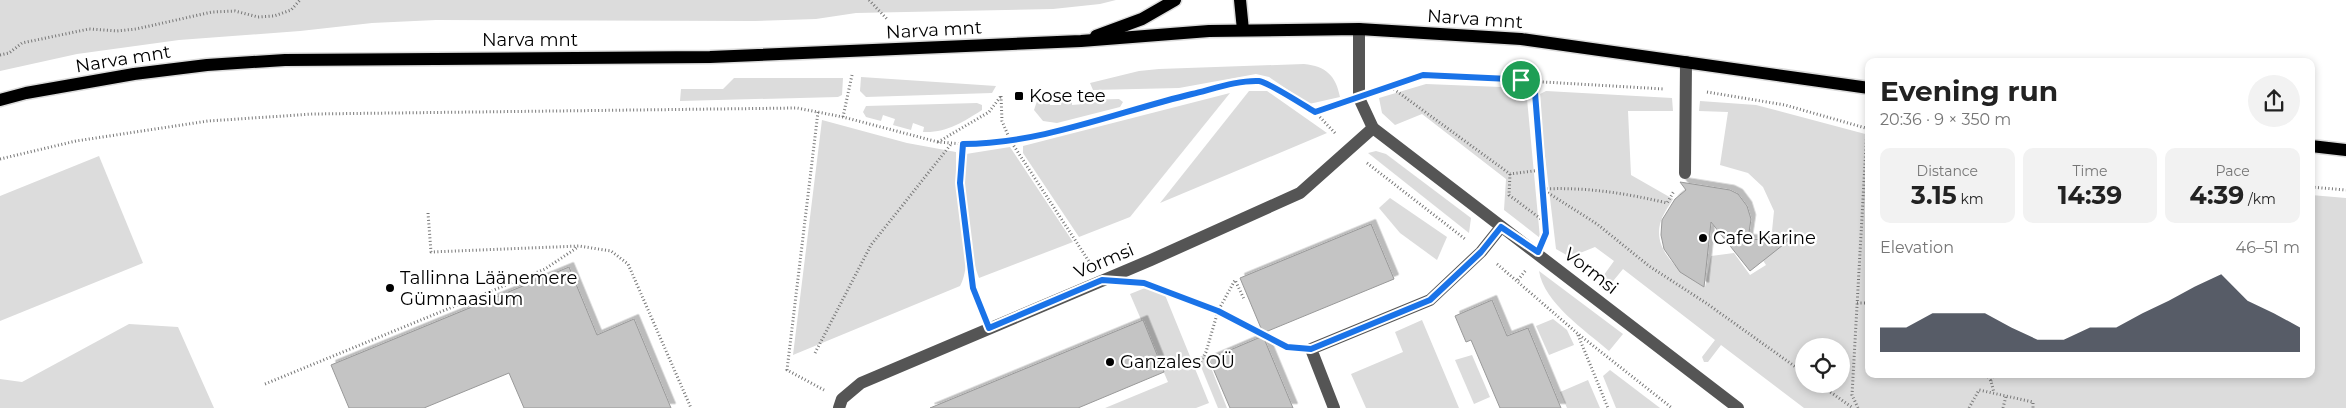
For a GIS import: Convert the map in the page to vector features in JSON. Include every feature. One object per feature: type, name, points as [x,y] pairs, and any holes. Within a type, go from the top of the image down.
[{"type":"main road","points":[[1081,41],[1142,19],[1175,0]]},
{"type":"main road","points":[[1240,0],[1243,30]]},
{"type":"main road","name":"Narva mnt","points":[[0,100],[26,93],[134,74],[207,65],[284,60],[710,57],[1081,41],[1243,30],[1359,29],[1521,39],[1865,87]]},
{"type":"main road","points":[[2315,146],[2346,150]]},
{"type":"street","name":"Vormsi","points":[[1359,29],[1359,98],[1373,128],[1501,227],[1538,252],[1738,408]]},
{"type":"street","points":[[1685,174],[1686,62]]},
{"type":"street","name":"Vormsi","points":[[840,404],[862,383],[1300,193],[1373,128]]},
{"type":"street","points":[[1334,408],[1311,349],[1430,300],[1481,252],[1501,227]]},
{"type":"path","points":[[0,55],[9,53],[22,43],[89,29],[117,31],[136,29],[212,12],[235,11],[258,17],[274,16],[291,10],[300,0]]},
{"type":"path","points":[[869,0],[887,19]]},
{"type":"path","points":[[1521,71],[1521,80]]},
{"type":"path","points":[[843,117],[852,75]]},
{"type":"path","points":[[0,159],[76,141],[208,121],[313,114],[797,108],[843,117],[938,142],[963,144],[1010,140],[1247,82],[1261,81],[1315,112],[1423,75],[1534,80],[1546,233],[1538,252],[1518,280]]},
{"type":"path","points":[[1391,86],[1510,174],[1541,170]]},
{"type":"path","points":[[938,142],[990,112],[1001,96],[1002,121],[1010,140],[1102,280]]},
{"type":"path","points":[[818,112],[787,370],[840,404]]},
{"type":"path","points":[[815,353],[871,245],[952,143]]},
{"type":"path","points":[[963,144],[960,183],[973,288],[989,328]]},
{"type":"path","points":[[1858,408],[1852,395],[1865,163]]},
{"type":"path","points":[[1510,174],[1509,195],[1545,222]]},
{"type":"path","points":[[1542,189],[1571,188],[1625,193],[1667,203],[1685,174]]},
{"type":"path","points":[[2315,187],[2346,190]]},
{"type":"path","points":[[1542,189],[1597,224],[1649,266],[1706,303],[1795,366]]},
{"type":"path","points":[[428,213],[431,252],[579,246],[611,251],[628,264],[691,408]]},
{"type":"path","points":[[265,384],[545,269],[579,246]]},
{"type":"path","points":[[1199,365],[1206,352],[1218,311],[1236,280],[1244,299]]},
{"type":"path","points":[[1144,283],[1218,311],[1287,347],[1311,349]]},
{"type":"path","points":[[1857,303],[1865,304]]},
{"type":"path","points":[[1577,332],[1608,408]]},
{"type":"path","points":[[1989,378],[1994,393]]},
{"type":"path","points":[[1969,408],[1979,390],[2033,402],[2033,408]]},
{"type":"path","points":[[1832,393],[1853,408]]},
{"type":"path","points":[[2003,408],[2006,396]]},
{"type":"shaded area","points":[[0,0],[1116,0],[1100,4],[1053,9],[856,13],[816,19],[755,21],[436,20],[372,23],[300,31],[179,40],[77,54],[0,71]]},
{"type":"shaded area","points":[[1304,64],[1318,67],[1329,73],[1336,83],[1340,97],[1309,104],[1269,77],[1256,74],[1179,88],[1093,90],[1090,83],[1139,71],[1159,69]]},
{"type":"shaded area","points":[[861,77],[996,86],[992,93],[866,97],[860,91]]},
{"type":"shaded area","points":[[734,78],[843,78],[842,95],[838,97],[680,101],[681,89],[723,89]]},
{"type":"shaded area","points":[[1426,84],[1526,88],[1540,238],[1504,210],[1506,179],[1422,114],[1395,125],[1382,113],[1379,98]]},
{"type":"shaded area","points":[[1249,91],[1267,91],[1327,133],[1160,203]]},
{"type":"shaded area","points":[[1546,91],[1672,98],[1673,111],[1628,111],[1631,175],[1673,199],[1660,224],[1659,235],[1666,254],[1688,276],[1705,287],[1711,256],[1734,253],[1750,275],[1766,265],[1758,253],[1771,241],[1774,211],[1763,187],[1748,173],[1720,165],[1728,112],[1699,111],[1700,101],[1756,105],[1865,134],[1865,378],[2315,378],[2315,195],[2346,198],[2346,408],[1804,408],[1721,345],[1708,362],[1704,362],[1702,357],[1715,340],[1623,269],[1609,286],[1601,282],[1601,279],[1614,261],[1595,247],[1570,257],[1556,249],[1541,122],[1540,94]]},
{"type":"shaded area","points":[[1230,93],[1130,217],[1079,237],[1023,153],[1023,146]]},
{"type":"shaded area","points":[[1119,99],[1123,102],[1120,107],[1057,123],[1043,121],[1034,110],[1037,101],[1049,101],[1050,105],[1061,105],[1062,100],[1072,101],[1072,105],[1084,104],[1084,100]]},
{"type":"shaded area","points":[[977,103],[982,105],[982,110],[954,126],[932,132],[923,132],[924,127],[913,123],[911,130],[893,125],[895,119],[883,115],[881,121],[866,117],[863,112],[866,106]]},
{"type":"shaded area","points":[[822,120],[907,143],[956,152],[957,196],[965,245],[966,266],[960,286],[793,355]]},
{"type":"shaded area","points":[[1010,147],[1073,242],[979,278],[966,216],[964,182],[966,154]]},
{"type":"shaded area","points":[[1376,151],[1386,154],[1471,218],[1469,233],[1368,153]]},
{"type":"shaded area","points":[[99,156],[143,263],[0,321],[0,196]]},
{"type":"shaded area","points":[[1390,198],[1447,237],[1437,260],[1400,233],[1379,208]]},
{"type":"shaded area","points":[[1539,271],[1623,334],[1609,351],[1557,305],[1542,283]]},
{"type":"shaded area","points":[[1150,286],[1165,295],[1209,403],[1196,408],[1105,408],[1168,382],[1130,294]]},
{"type":"shaded area","points":[[1553,319],[1567,330],[1574,345],[1549,355],[1536,326]]},
{"type":"shaded area","points":[[1422,320],[1459,408],[1366,408],[1351,374],[1403,352],[1395,332]]},
{"type":"shaded area","points":[[129,324],[178,327],[214,408],[0,408],[0,379],[22,382]]},
{"type":"shaded area","points":[[1206,355],[1227,408],[1218,408],[1197,357]]},
{"type":"shaded area","points":[[1472,355],[1490,397],[1474,404],[1455,360]]},
{"type":"shaded area","points":[[1610,370],[1660,408],[1616,408],[1603,376]]},
{"type":"shaded area","points":[[1588,380],[1600,408],[1567,408],[1560,392]]},
{"type":"building","name":"Cafe Karine","points":[[1680,182],[1730,190],[1738,194],[1747,206],[1751,219],[1748,239],[1788,241],[1750,271],[1711,222],[1704,287],[1680,272],[1664,249],[1661,235],[1662,220],[1675,199],[1686,190]]},
{"type":"building","points":[[1371,224],[1394,279],[1263,333],[1240,278]]},
{"type":"building","points":[[569,267],[597,335],[634,319],[671,408],[524,408],[509,373],[424,408],[349,408],[331,365]]},
{"type":"building","points":[[1492,300],[1507,336],[1528,328],[1561,408],[1500,408],[1471,340],[1466,342],[1455,316]]},
{"type":"building","points":[[1143,320],[1164,372],[1078,408],[930,408]]},
{"type":"building","points":[[1263,336],[1293,408],[1230,408],[1209,359]]},
{"type":"place","name":"Kose tee","points":[[1019,96]]},
{"type":"place","name":"Cafe Karine","points":[[1703,238]]},
{"type":"place","name":"Tallinna Läänemere Gümnaasium","points":[[390,288]]},
{"type":"place","name":"Ganzales OÜ","points":[[1110,362]]},
{"type":"route","points":[[1423,75],[1521,80],[1534,80],[1546,233],[1538,252],[1501,227],[1481,252],[1430,300],[1311,349],[1287,347],[1218,311],[1144,283],[1102,280],[989,328],[973,288],[960,183],[963,144],[978,144],[1022,138],[1247,82],[1261,81],[1315,112],[1423,75]]}]
